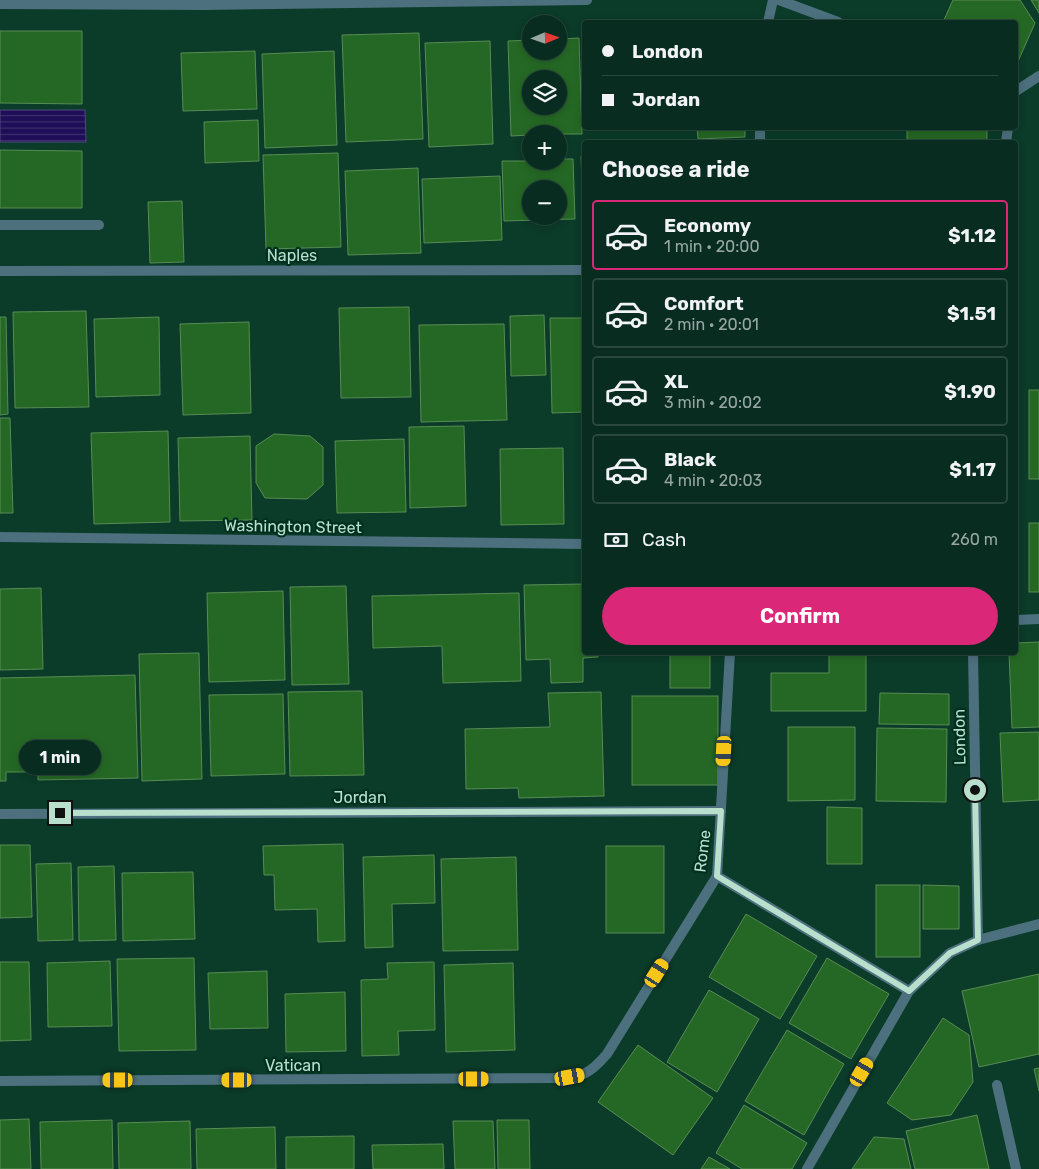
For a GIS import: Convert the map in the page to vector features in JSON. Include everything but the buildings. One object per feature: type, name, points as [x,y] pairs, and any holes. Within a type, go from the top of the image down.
[{"type":"street","points":[[0,4],[587,0]]},
{"type":"street","points":[[768,20],[773,0]]},
{"type":"street","points":[[779,0],[833,20]]},
{"type":"street","points":[[1018,90],[1039,76]]},
{"type":"street","points":[[0,224],[99,225]]},
{"type":"street","name":"Naples","points":[[0,271],[582,270]]},
{"type":"street","name":"Washington Street","points":[[0,537],[582,544]]},
{"type":"street","points":[[1018,620],[1039,619]]},
{"type":"street","name":"Rome","points":[[586,1074],[607,1054],[717,876],[730,655]]},
{"type":"street","name":"London","points":[[973,655],[978,940]]},
{"type":"street","name":"Jordan","points":[[0,814],[721,811]]},
{"type":"street","points":[[717,876],[909,991]]},
{"type":"street","points":[[807,1169],[909,991],[950,953],[978,940],[1039,924]]},
{"type":"street","name":"Vatican","points":[[0,1081],[553,1078],[586,1074]]},
{"type":"street","points":[[997,1085],[1016,1169]]},
{"type":"shaded area","points":[[0,110],[85,110],[86,142],[0,142]]},
{"type":"route","points":[[60,813],[721,811],[717,876],[909,991],[950,953],[978,940],[975,790]]}]
